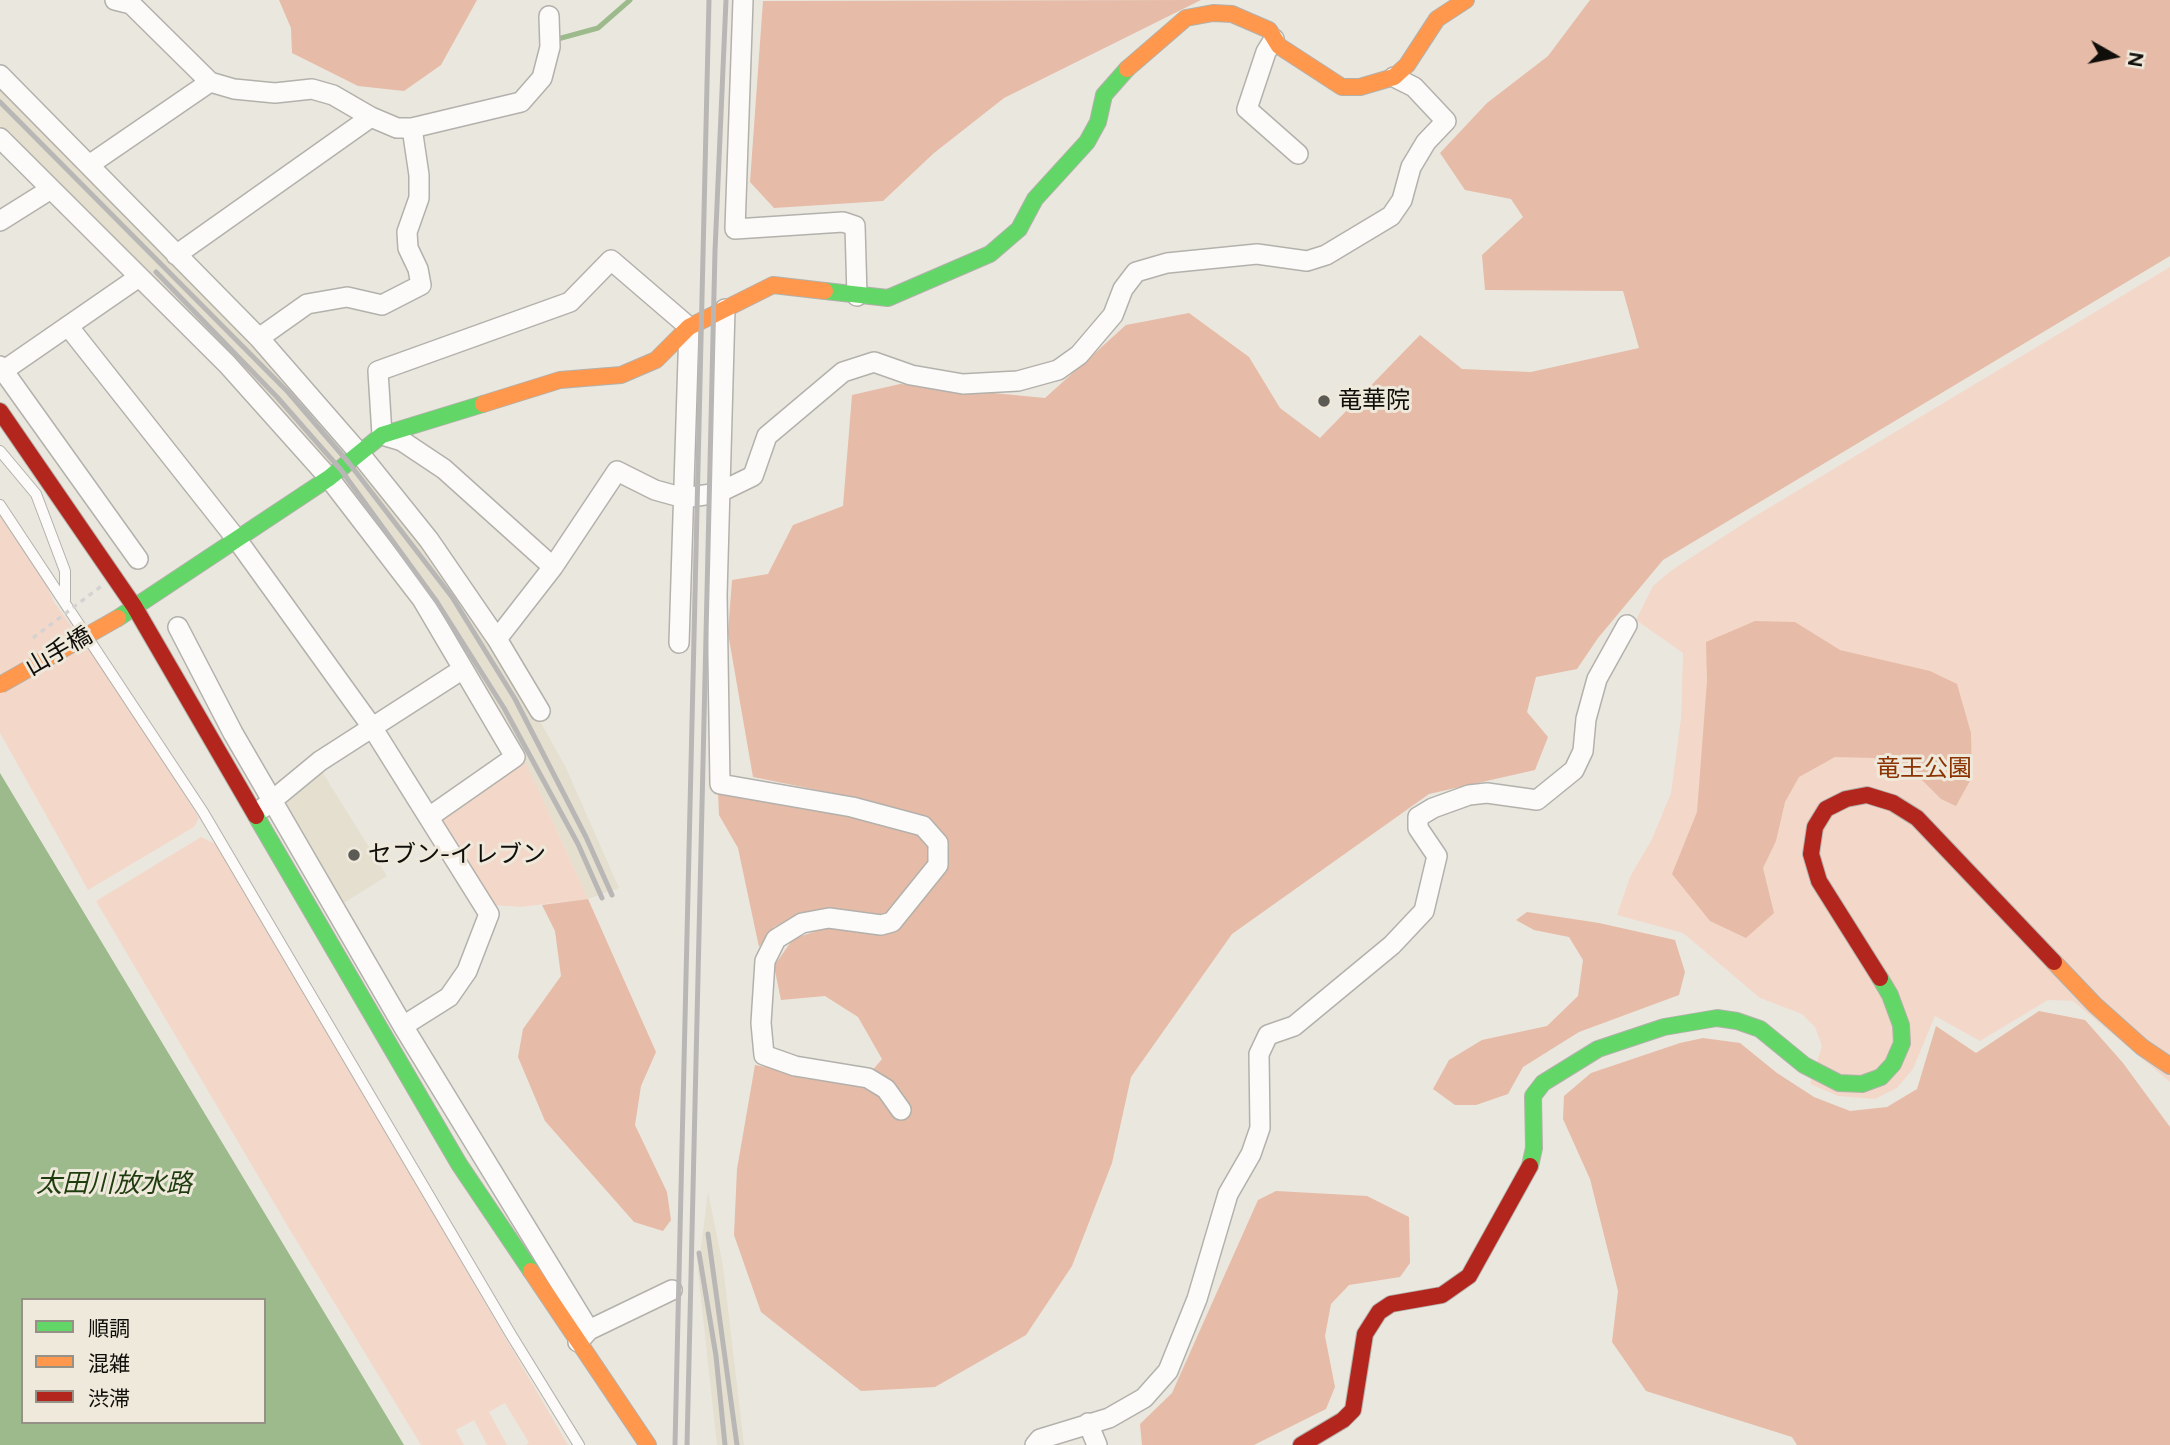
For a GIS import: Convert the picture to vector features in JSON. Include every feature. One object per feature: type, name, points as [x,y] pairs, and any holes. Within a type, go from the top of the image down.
[{"type":"street","points":[[115,0],[131,4],[210,82],[234,89],[275,93],[312,89],[333,95],[371,117],[397,128],[412,128],[521,102],[542,78],[550,47],[549,16]]},
{"type":"street","points":[[743,0],[735,229],[843,222],[855,226],[857,296]]},
{"type":"street","points":[[382,435],[560,380],[621,375],[656,360],[690,327],[774,285],[888,298],[990,254],[1019,229],[1035,199],[1087,142],[1098,122],[1104,95],[1134,61],[1186,18],[1213,13],[1232,14],[1269,30],[1279,46],[1342,87],[1360,87],[1394,77],[1407,65],[1437,19],[1466,0]]},
{"type":"street","points":[[1275,39],[1266,52],[1247,109],[1298,154]]},
{"type":"street","points":[[0,75],[259,338],[360,454],[429,540],[497,639],[540,711]]},
{"type":"street","points":[[497,639],[553,567],[617,471],[655,490],[684,498],[719,493],[753,476],[767,436],[843,372],[874,362],[911,375],[963,384],[1018,381],[1058,370],[1079,355],[1113,315],[1123,289],[1136,272],[1167,263],[1256,254],[1307,261],[1326,255],[1391,216],[1402,200],[1411,167],[1426,142],[1446,121],[1414,87],[1394,77]]},
{"type":"street","points":[[89,165],[210,82]]},
{"type":"street","points":[[176,255],[371,117]]},
{"type":"street","points":[[259,338],[307,304],[347,298],[382,305],[421,285],[418,269],[408,248],[407,232],[419,198],[419,175],[412,128]]},
{"type":"street","points":[[0,138],[227,364],[329,478],[422,599],[516,757],[429,817]]},
{"type":"street","points":[[0,221],[51,189]]},
{"type":"street","points":[[382,435],[378,371],[569,302],[611,260],[690,327]]},
{"type":"street","points":[[138,559],[1,368],[139,277]]},
{"type":"street","points":[[725,309],[719,493],[720,784],[852,807],[923,826],[938,844],[938,865],[892,922],[881,925],[829,918],[802,923],[776,939],[765,961],[761,1023],[764,1055],[795,1066],[867,1078],[886,1089],[901,1110]]},
{"type":"street","points":[[68,326],[237,541],[372,727],[489,914],[467,971],[449,997],[403,1026]]},
{"type":"street","points":[[679,643],[690,327]]},
{"type":"street","points":[[0,411],[134,606],[459,1164],[584,1336]]},
{"type":"street","points":[[382,435],[402,441],[444,469],[553,567]]},
{"type":"street","name":"山手橋","points":[[0,685],[118,618],[237,541],[329,478],[382,435]]},
{"type":"street","points":[[1035,1445],[1040,1439],[1110,1418],[1144,1398],[1168,1371],[1197,1299],[1228,1194],[1251,1154],[1260,1128],[1259,1054],[1268,1035],[1294,1026],[1392,944],[1424,911],[1437,856],[1418,828],[1418,817],[1433,808],[1469,795],[1487,793],[1537,800],[1574,770],[1583,751],[1586,719],[1597,679],[1627,625]]},
{"type":"street","points":[[178,627],[272,801],[648,1445]]},
{"type":"street","points":[[255,816],[320,761],[463,669]]},
{"type":"street","points":[[1301,1445],[1343,1420],[1353,1410],[1357,1399],[1359,1358],[1365,1334],[1379,1312],[1391,1304],[1442,1295],[1469,1276],[1531,1166],[1534,1148],[1531,1112],[1533,1096],[1544,1083],[1573,1063],[1598,1049],[1664,1027],[1717,1018],[1760,1029],[1804,1065],[1839,1083],[1862,1084],[1881,1077],[1893,1064],[1902,1043],[1901,1025],[1894,1005],[1819,881],[1811,854],[1815,827],[1826,809],[1846,799],[1867,795],[1894,803],[1917,818],[2095,1005],[2142,1047],[2170,1066]]},
{"type":"street","points":[[584,1336],[672,1290]]},
{"type":"street","points":[[1088,1423],[1097,1445]]},
{"type":"lane","points":[[0,451],[36,494],[65,571],[65,601]]},
{"type":"lane","points":[[36,494],[49,480]]},
{"type":"lane","points":[[0,505],[203,812],[510,1333],[579,1445]]},
{"type":"path","points":[[32,638],[104,584]]},
{"type":"shaded area","points":[[0,86],[224,313],[348,449],[424,541],[501,651],[566,768],[619,888],[588,899],[539,791],[415,583],[92,219],[0,126]]},
{"type":"shaded area","points":[[321,770],[387,876],[342,904],[283,805]]},
{"type":"shaded area","points":[[708,1192],[723,1266],[744,1445],[717,1445],[698,1271]]},
{"type":"green space","points":[[279,0],[477,0],[441,65],[404,91],[358,86],[292,53],[291,28]]},
{"type":"green space","points":[[1201,0],[1004,98],[934,153],[883,201],[774,208],[750,182],[763,1]]},
{"type":"green space","points":[[1590,0],[2170,0],[2170,256],[1663,560],[1598,638],[1577,669],[1536,677],[1527,712],[1548,737],[1535,770],[1429,794],[1232,934],[1131,1077],[1112,1163],[1072,1266],[1026,1335],[935,1387],[861,1391],[761,1312],[734,1235],[737,1169],[755,1065],[861,1084],[882,1059],[858,1017],[825,996],[781,1000],[774,966],[793,939],[831,926],[873,931],[944,867],[923,818],[852,797],[753,777],[728,633],[732,580],[768,574],[793,525],[843,506],[852,395],[900,384],[1045,398],[1126,325],[1189,313],[1249,357],[1280,408],[1320,438],[1420,335],[1462,369],[1531,372],[1639,348],[1623,291],[1485,290],[1482,255],[1523,217],[1511,199],[1465,190],[1440,153],[1487,103],[1548,56]]},
{"type":"green space","name":"竜王公園","points":[[2170,267],[2170,1082],[2073,1001],[2048,1000],[1980,1041],[1935,1016],[1913,1069],[1897,1088],[1875,1099],[1838,1096],[1810,1084],[1822,1046],[1815,1027],[1802,1014],[1760,998],[1683,933],[1617,915],[1630,877],[1652,839],[1671,793],[1681,718],[1683,653],[1636,620],[1653,586],[1672,570],[1752,518]]},
{"type":"green space","points":[[0,514],[40,571],[54,602],[128,704],[199,818],[194,827],[88,890],[0,733]]},
{"type":"green space","points":[[1755,621],[1795,622],[1840,650],[1930,671],[1957,684],[1971,733],[1972,777],[1956,806],[1941,799],[1908,766],[1873,758],[1835,757],[1799,777],[1785,802],[1776,841],[1763,868],[1774,913],[1746,938],[1710,921],[1672,874],[1697,812],[1707,681],[1706,642]]},
{"type":"green space","points":[[523,759],[588,899],[520,907],[493,905],[439,822],[441,813]]},
{"type":"green space","points":[[718,792],[846,811],[920,831],[933,846],[931,862],[890,914],[880,918],[831,912],[799,914],[774,927],[759,947],[738,848],[719,815]]},
{"type":"green space","points":[[201,837],[218,845],[568,1445],[526,1445],[529,1443],[505,1403],[489,1412],[507,1445],[487,1445],[474,1420],[456,1430],[464,1445],[421,1445],[290,1230],[96,901]]},
{"type":"green space","points":[[588,899],[656,1052],[641,1086],[635,1125],[667,1192],[671,1220],[663,1231],[634,1222],[545,1121],[518,1057],[523,1029],[561,976],[555,931],[542,905]]},
{"type":"green space","points":[[1527,912],[1599,923],[1675,940],[1685,972],[1679,995],[1579,1032],[1523,1067],[1508,1094],[1476,1105],[1455,1105],[1433,1089],[1449,1060],[1482,1040],[1547,1026],[1578,996],[1583,960],[1569,937],[1534,930],[1516,920]]},
{"type":"green space","points":[[2039,1011],[2085,1020],[2123,1063],[2170,1127],[2170,1445],[1797,1445],[1792,1437],[1646,1391],[1612,1342],[1618,1291],[1590,1179],[1563,1119],[1564,1096],[1591,1073],[1703,1038],[1740,1043],[1777,1073],[1814,1097],[1850,1111],[1887,1107],[1917,1089],[1936,1026],[1976,1053]]},
{"type":"green space","points":[[1276,1191],[1367,1196],[1409,1217],[1410,1263],[1400,1277],[1349,1285],[1331,1304],[1325,1336],[1335,1387],[1326,1409],[1254,1445],[1142,1445],[1140,1424],[1172,1393],[1258,1200]]},
{"type":"water","name":"太田川放水路","points":[[0,773],[404,1445],[0,1445]]},
{"type":"waterway","points":[[554,40],[598,28],[630,0]]},
{"type":"railway","points":[[675,1445],[709,0]]},
{"type":"railway","points":[[687,1445],[715,251],[726,0]]},
{"type":"railway","points":[[0,102],[288,392],[349,463],[452,597],[515,699],[586,837],[612,895]]},
{"type":"railway","points":[[156,272],[277,397],[341,470],[437,602],[504,708],[578,844],[602,898]]},
{"type":"railway","points":[[708,1234],[737,1445]]},
{"type":"railway","points":[[699,1253],[716,1356],[725,1445]]},
{"type":"traffic: fast","points":[[825,291],[888,298],[990,254],[1019,229],[1035,199],[1087,142],[1098,122],[1104,95],[1127,69]]},
{"type":"traffic: fast","points":[[118,618],[329,478],[382,435],[483,404]]},
{"type":"traffic: fast","points":[[256,816],[459,1164],[531,1271]]},
{"type":"traffic: fast","points":[[1530,1166],[1534,1148],[1533,1096],[1543,1083],[1598,1049],[1664,1027],[1717,1018],[1737,1021],[1760,1029],[1804,1065],[1839,1083],[1862,1084],[1881,1077],[1893,1064],[1902,1043],[1901,1025],[1890,995],[1880,978]]},
{"type":"traffic: slow","points":[[1127,69],[1186,18],[1213,13],[1232,14],[1269,30],[1279,46],[1342,87],[1360,87],[1394,77],[1407,65],[1437,19],[1466,0]]},
{"type":"traffic: slow","points":[[483,404],[560,380],[621,375],[656,360],[689,327],[773,285],[825,291]]},
{"type":"traffic: slow","points":[[0,685],[118,618]]},
{"type":"traffic: slow","points":[[2054,962],[2095,1005],[2142,1047],[2170,1066]]},
{"type":"traffic: slow","points":[[531,1271],[648,1445]]},
{"type":"traffic: jam","points":[[0,411],[134,606],[256,816]]},
{"type":"traffic: jam","points":[[1880,978],[1819,881],[1811,854],[1815,827],[1826,809],[1846,799],[1867,795],[1893,803],[1917,818],[2054,962]]},
{"type":"traffic: jam","points":[[1301,1445],[1343,1420],[1353,1410],[1365,1334],[1379,1312],[1391,1304],[1442,1295],[1469,1276],[1530,1166]]},
{"type":"place","name":"竜華院","points":[[1324,401]]},
{"type":"place","name":"セブン-イレブン","points":[[354,855]]}]
